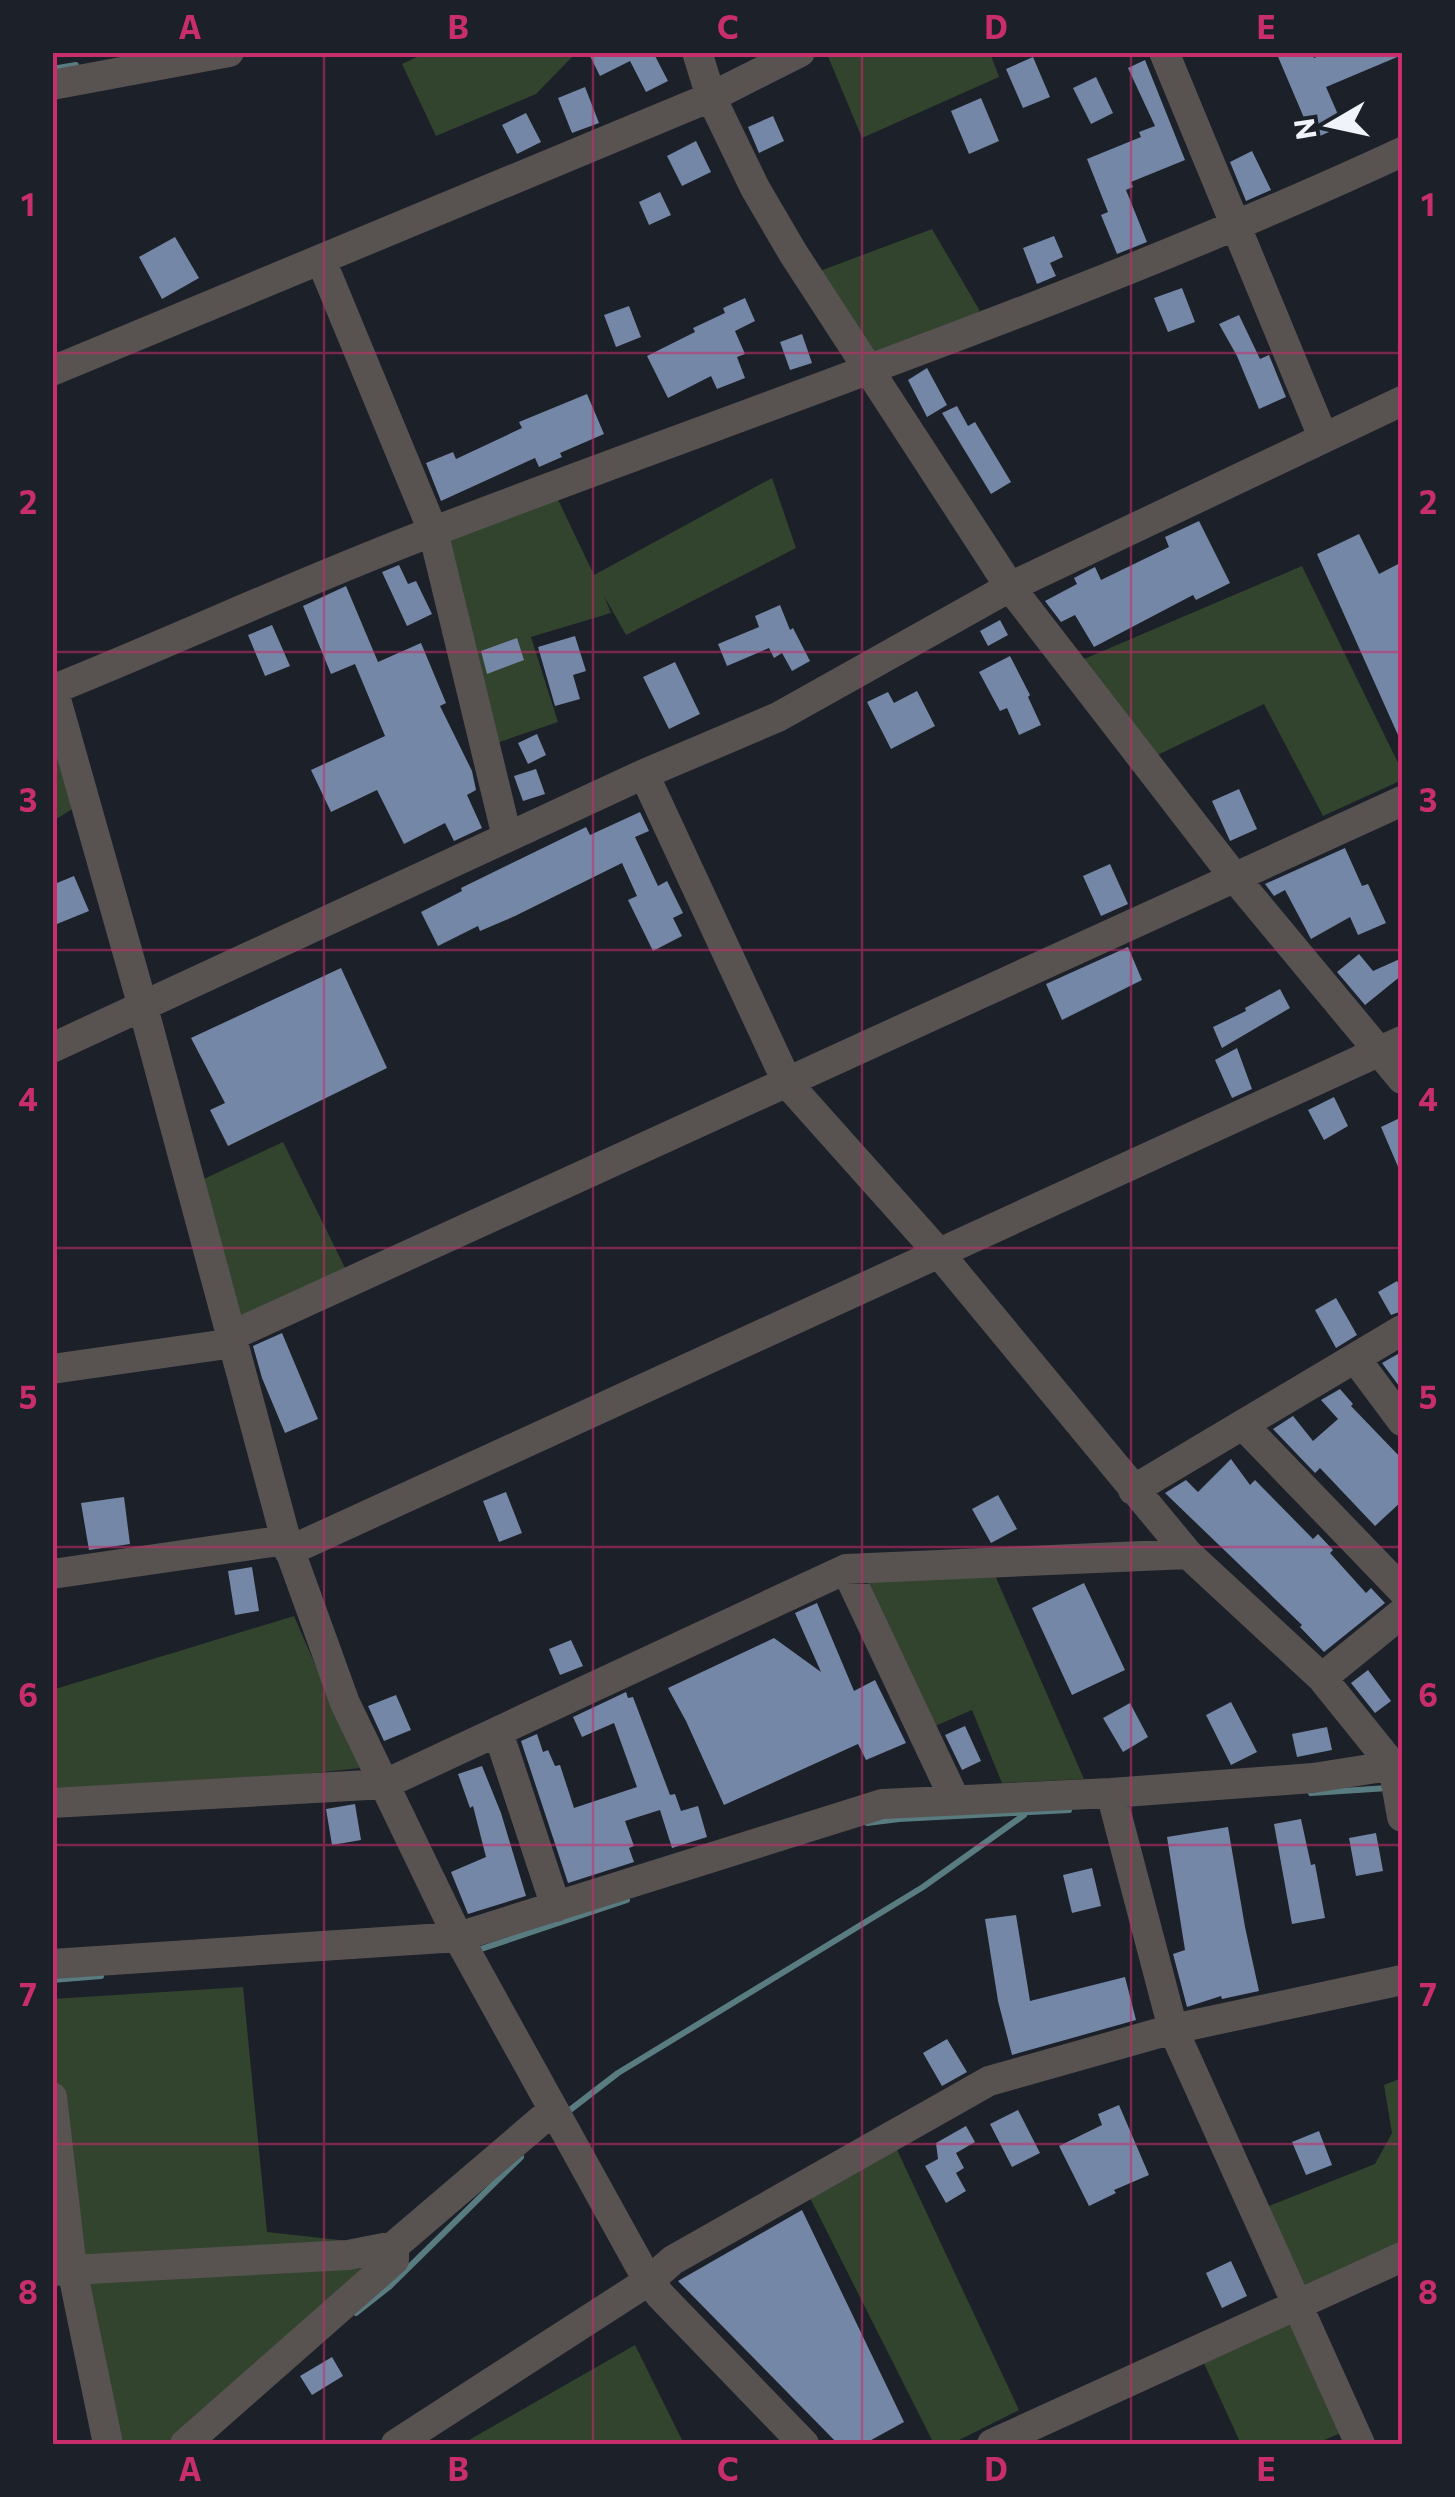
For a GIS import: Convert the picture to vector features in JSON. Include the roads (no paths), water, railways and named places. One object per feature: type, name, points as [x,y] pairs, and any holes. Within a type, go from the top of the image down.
[{"type":"street","points":[[52,85],[229,52]]},
{"type":"street","points":[[697,52],[711,96],[755,188],[1010,588],[1235,878],[1391,1046],[1402,1079]]},
{"type":"street","points":[[52,371],[711,96],[800,52]]},
{"type":"street","points":[[1164,52],[1324,437]]},
{"type":"street","points":[[804,2444],[660,2296],[650,2280],[458,1937],[345,1702],[288,1545],[53,688],[434,531],[1236,226],[1402,152]]},
{"type":"street","points":[[320,260],[434,531],[506,837]]},
{"type":"street","points":[[52,1048],[506,837],[778,716],[1010,588],[1402,401]]},
{"type":"street","points":[[644,774],[788,1084],[938,1252],[1188,1554],[1322,1678],[1398,1765],[1401,1804]]},
{"type":"street","points":[[52,1369],[232,1339],[1402,801]]},
{"type":"street","points":[[52,1574],[288,1545],[1391,1046]]},
{"type":"street","points":[[1132,1490],[1402,1330]]},
{"type":"street","points":[[1356,1358],[1402,1421]]},
{"type":"street","points":[[1243,1425],[1402,1590]]},
{"type":"street","points":[[52,1803],[385,1784],[846,1569],[1188,1554]]},
{"type":"street","points":[[846,1569],[955,1800]]},
{"type":"street","points":[[1322,1678],[1402,1613]]},
{"type":"street","points":[[498,1732],[556,1907]]},
{"type":"street","points":[[52,1964],[458,1937],[882,1804],[955,1800],[1114,1804],[1398,1765]]},
{"type":"street","points":[[1114,1804],[1173,2029],[1360,2444]]},
{"type":"street","points":[[396,2444],[650,2280],[673,2260],[989,2082],[1173,2029],[1402,1980]]},
{"type":"street","points":[[52,2097],[62,2270],[108,2444]]},
{"type":"street","points":[[62,2270],[348,2255],[394,2246],[558,2121]]},
{"type":"street","points":[[184,2444],[394,2260],[394,2246]]},
{"type":"street","points":[[992,2444],[1402,2257]]},
{"type":"waterway","points":[[52,69],[76,65]]},
{"type":"waterway","points":[[1311,1793],[1388,1788]]},
{"type":"waterway","points":[[867,1823],[1069,1810]]},
{"type":"waterway","points":[[566,2113],[618,2073],[923,1887],[1024,1815]]},
{"type":"waterway","points":[[478,1950],[627,1900]]},
{"type":"waterway","points":[[52,1980],[101,1976]]},
{"type":"waterway","points":[[356,2313],[389,2287],[521,2157]]}]
